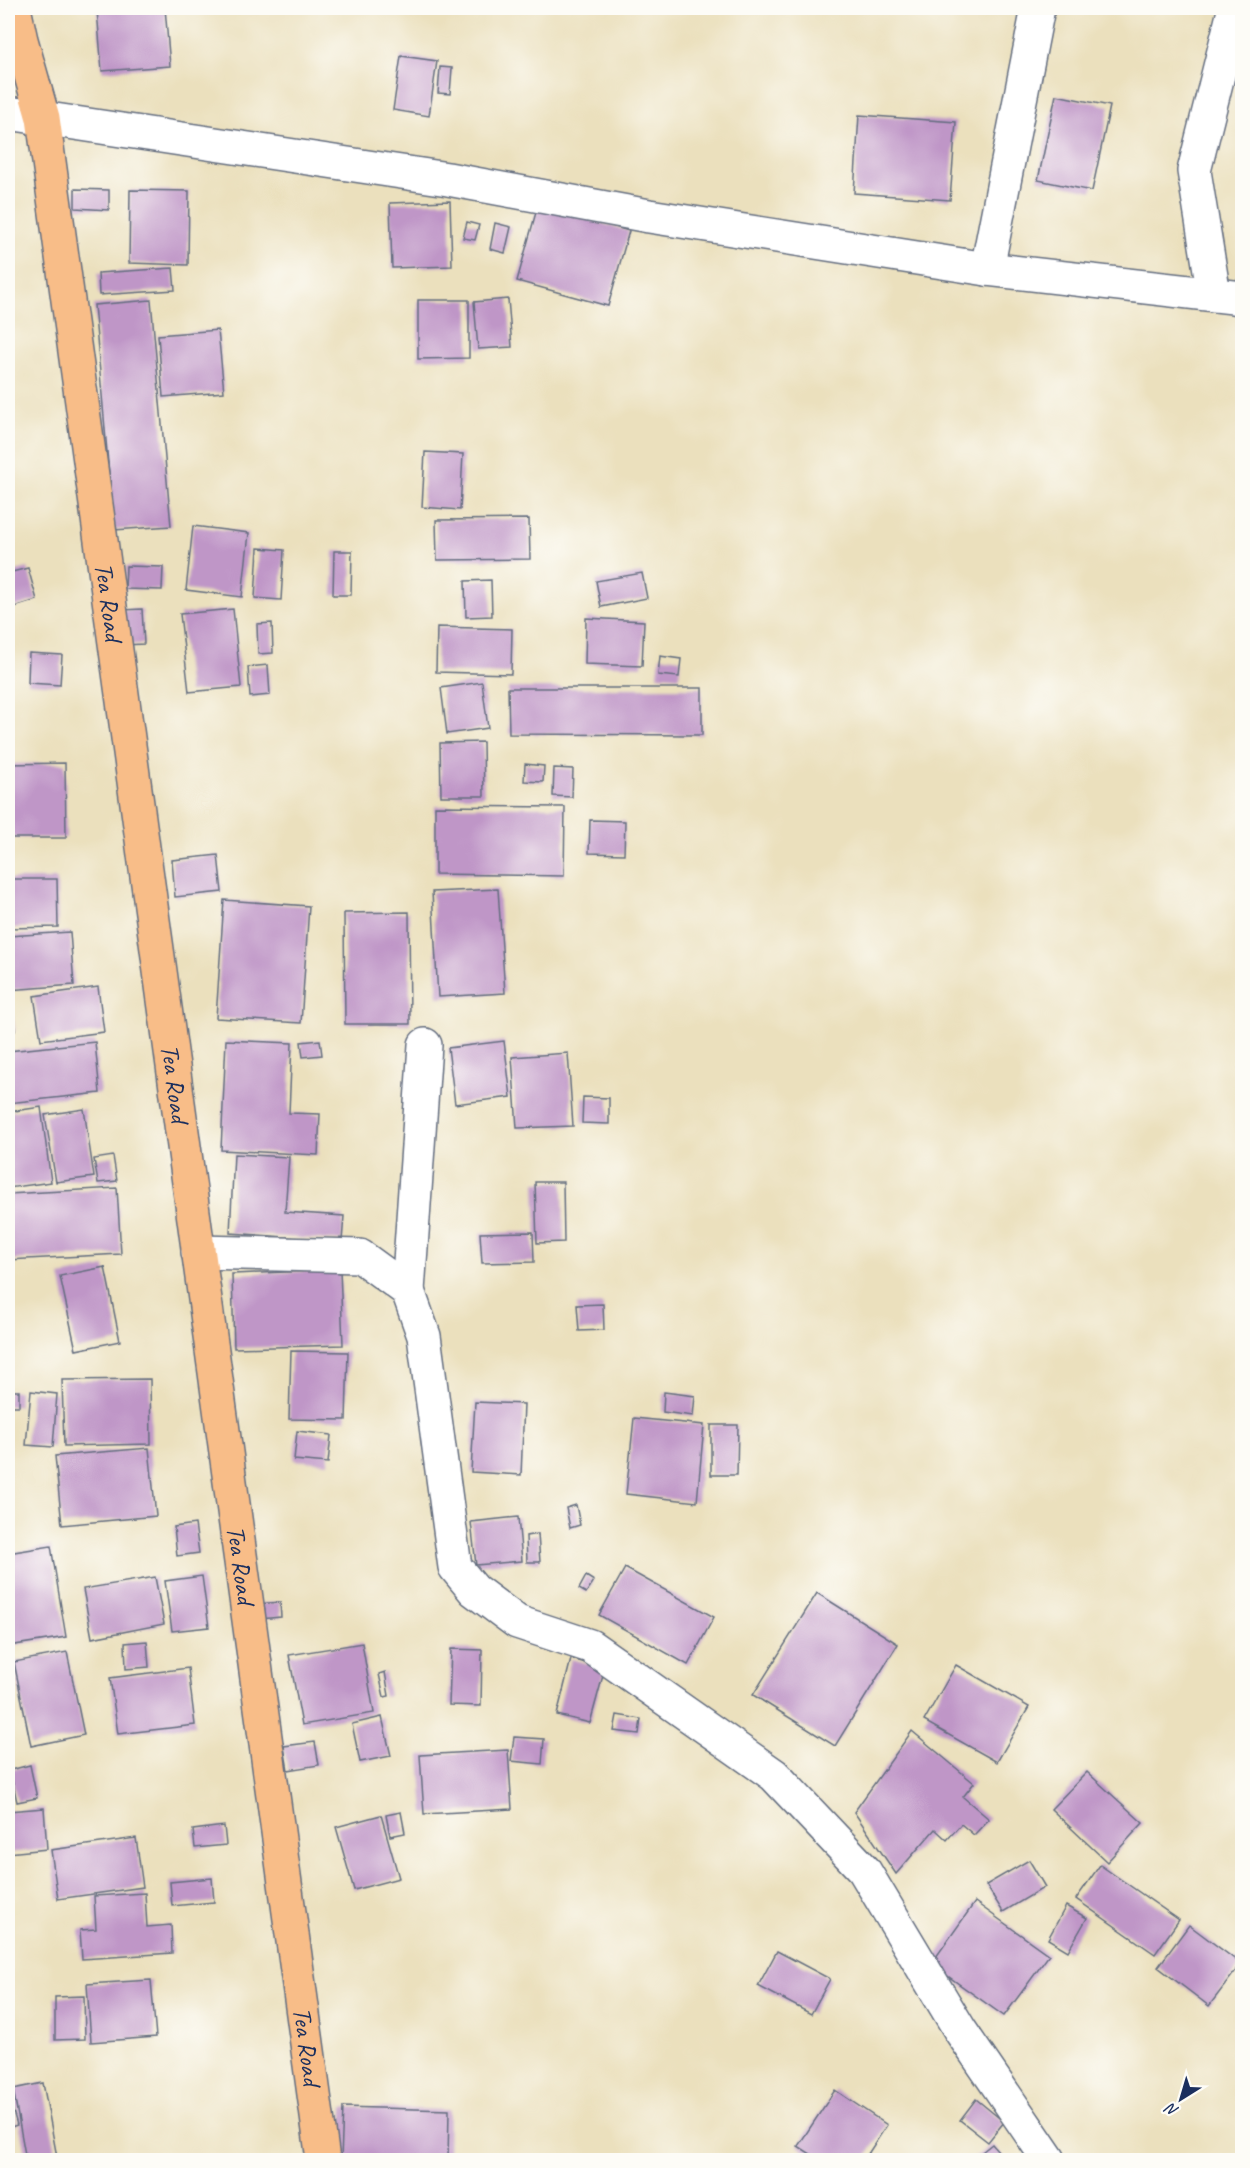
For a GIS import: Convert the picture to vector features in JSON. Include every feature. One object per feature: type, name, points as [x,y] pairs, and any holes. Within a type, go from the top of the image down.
[{"type":"main road","name":"Tea Road","points":[[14,8],[43,118],[322,2160]]},
{"type":"street","points":[[987,269],[1038,8]]},
{"type":"street","points":[[8,113],[447,179],[649,216],[987,269],[1228,296],[1194,171],[1233,15]]},
{"type":"street","points":[[425,1045],[408,1292],[424,1336],[455,1567],[474,1590],[517,1622],[590,1646],[774,1775],[864,1870],[960,2030],[1049,2160]]},
{"type":"street","points":[[198,1252],[360,1256],[408,1292]]},
{"type":"building","points":[[165,8],[170,66],[102,71],[97,10]]},
{"type":"building","points":[[401,56],[437,61],[429,116],[393,110]]},
{"type":"building","points":[[440,67],[452,68],[450,94],[438,93]]},
{"type":"building","points":[[1056,95],[1110,106],[1092,191],[1038,180]]},
{"type":"building","points":[[859,115],[956,122],[950,200],[854,193]]},
{"type":"building","points":[[75,189],[109,190],[109,210],[75,208]]},
{"type":"building","points":[[130,190],[189,191],[188,265],[129,263]]},
{"type":"building","points":[[450,201],[452,266],[392,268],[390,203]]},
{"type":"building","points":[[538,205],[629,231],[608,306],[517,281]]},
{"type":"building","points":[[467,222],[479,225],[475,240],[463,238]]},
{"type":"building","points":[[495,223],[511,227],[505,253],[490,249]]},
{"type":"building","points":[[173,268],[175,290],[99,295],[98,273]]},
{"type":"building","points":[[508,299],[512,347],[478,349],[474,302]]},
{"type":"building","points":[[151,300],[171,526],[114,530],[94,305]]},
{"type":"building","points":[[418,300],[469,300],[469,358],[418,359]]},
{"type":"building","points":[[218,330],[224,392],[163,397],[158,335]]},
{"type":"building","points":[[425,452],[463,454],[460,510],[422,507]]},
{"type":"building","points":[[529,519],[530,559],[437,560],[436,520]]},
{"type":"building","points":[[193,526],[249,533],[242,597],[186,590]]},
{"type":"building","points":[[258,548],[284,550],[281,600],[255,598]]},
{"type":"building","points":[[334,551],[352,551],[351,595],[333,595]]},
{"type":"building","points":[[126,566],[163,567],[162,590],[125,589]]},
{"type":"building","points":[[28,568],[37,600],[8,609],[8,573]]},
{"type":"building","points":[[642,573],[647,598],[601,607],[596,581]]},
{"type":"building","points":[[491,580],[492,616],[466,617],[465,581]]},
{"type":"building","points":[[142,609],[144,644],[124,645],[122,610]]},
{"type":"building","points":[[233,609],[241,687],[189,692],[180,614]]},
{"type":"building","points":[[586,618],[644,621],[642,666],[585,664]]},
{"type":"building","points":[[272,623],[273,653],[258,654],[257,624]]},
{"type":"building","points":[[437,627],[512,629],[511,674],[436,672]]},
{"type":"building","points":[[29,653],[62,655],[60,685],[28,683]]},
{"type":"building","points":[[660,656],[681,659],[679,677],[658,675]]},
{"type":"building","points":[[268,665],[270,695],[250,697],[248,667]]},
{"type":"building","points":[[482,682],[488,728],[447,734],[441,688]]},
{"type":"building","points":[[508,688],[702,688],[702,735],[509,734]]},
{"type":"building","points":[[483,742],[484,796],[441,796],[440,743]]},
{"type":"building","points":[[65,763],[66,838],[8,838],[8,764]]},
{"type":"building","points":[[525,764],[544,766],[543,782],[524,781]]},
{"type":"building","points":[[554,768],[573,769],[572,797],[553,796]]},
{"type":"building","points":[[435,806],[565,807],[564,876],[435,874]]},
{"type":"building","points":[[590,820],[625,821],[624,854],[589,853]]},
{"type":"building","points":[[218,855],[222,892],[175,897],[172,860]]},
{"type":"building","points":[[8,879],[57,879],[58,927],[8,928]]},
{"type":"building","points":[[498,889],[505,993],[438,997],[432,892]]},
{"type":"building","points":[[224,900],[309,906],[301,1023],[216,1018]]},
{"type":"building","points":[[409,912],[410,1024],[345,1024],[344,913]]},
{"type":"building","points":[[70,932],[74,985],[8,990],[8,936]]},
{"type":"building","points":[[98,987],[104,1032],[41,1040],[34,996]]},
{"type":"building","points":[[8,996],[10,996],[15,1031],[8,1033]]},
{"type":"building","points":[[226,1040],[292,1043],[289,1113],[320,1114],[318,1155],[221,1150]]},
{"type":"building","points":[[320,1040],[322,1055],[303,1057],[301,1042]]},
{"type":"building","points":[[504,1041],[511,1097],[455,1104],[448,1048]]},
{"type":"building","points":[[95,1042],[100,1093],[8,1103],[8,1051]]},
{"type":"building","points":[[568,1053],[573,1126],[517,1128],[512,1057]]},
{"type":"building","points":[[583,1097],[609,1098],[609,1124],[582,1123]]},
{"type":"building","points":[[41,1107],[51,1182],[8,1188],[8,1112]]},
{"type":"building","points":[[84,1109],[94,1177],[56,1182],[45,1115]]},
{"type":"building","points":[[234,1154],[289,1157],[285,1212],[344,1216],[342,1241],[230,1233]]},
{"type":"building","points":[[113,1156],[117,1181],[98,1183],[94,1159]]},
{"type":"building","points":[[535,1182],[563,1182],[564,1242],[537,1243]]},
{"type":"building","points":[[117,1188],[121,1254],[8,1260],[8,1194]]},
{"type":"building","points":[[533,1232],[534,1262],[482,1263],[480,1233]]},
{"type":"building","points":[[105,1267],[120,1341],[76,1350],[60,1276]]},
{"type":"building","points":[[340,1270],[343,1345],[234,1348],[232,1274]]},
{"type":"building","points":[[603,1304],[604,1330],[579,1331],[577,1305]]},
{"type":"building","points":[[291,1351],[348,1352],[346,1420],[289,1419]]},
{"type":"building","points":[[150,1379],[151,1444],[64,1446],[62,1380]]},
{"type":"building","points":[[8,1391],[19,1391],[19,1406],[8,1406]]},
{"type":"building","points":[[31,1391],[57,1394],[53,1447],[26,1445]]},
{"type":"building","points":[[664,1392],[695,1396],[693,1416],[663,1412]]},
{"type":"building","points":[[475,1402],[524,1404],[521,1475],[471,1472]]},
{"type":"building","points":[[634,1418],[704,1425],[697,1502],[626,1494]]},
{"type":"building","points":[[711,1425],[738,1425],[737,1475],[711,1475]]},
{"type":"building","points":[[297,1431],[331,1435],[328,1463],[294,1460]]},
{"type":"building","points":[[149,1448],[156,1516],[62,1525],[55,1456]]},
{"type":"building","points":[[576,1505],[580,1525],[570,1528],[566,1508]]},
{"type":"building","points":[[518,1517],[522,1561],[476,1565],[471,1522]]},
{"type":"building","points":[[195,1524],[199,1553],[177,1556],[174,1527]]},
{"type":"building","points":[[538,1534],[540,1562],[527,1562],[526,1536]]},
{"type":"building","points":[[51,1546],[66,1637],[8,1646],[8,1553]]},
{"type":"building","points":[[625,1568],[714,1617],[688,1665],[599,1615]]},
{"type":"building","points":[[202,1576],[209,1627],[172,1631],[165,1581]]},
{"type":"building","points":[[586,1576],[594,1581],[586,1593],[579,1589]]},
{"type":"building","points":[[155,1577],[164,1624],[92,1638],[83,1589]]},
{"type":"building","points":[[817,1593],[898,1644],[835,1746],[753,1695]]},
{"type":"building","points":[[280,1602],[281,1617],[259,1619],[257,1604]]},
{"type":"building","points":[[147,1641],[149,1667],[126,1669],[125,1643]]},
{"type":"building","points":[[362,1643],[374,1713],[302,1725],[289,1655]]},
{"type":"building","points":[[451,1649],[482,1650],[481,1706],[449,1705]]},
{"type":"building","points":[[67,1652],[84,1735],[31,1746],[14,1662]]},
{"type":"building","points":[[571,1659],[605,1668],[590,1723],[557,1715]]},
{"type":"building","points":[[956,1665],[1029,1707],[997,1762],[924,1721]]},
{"type":"building","points":[[188,1668],[195,1725],[118,1734],[110,1678]]},
{"type":"building","points":[[385,1672],[389,1696],[384,1697],[379,1674]]},
{"type":"building","points":[[617,1715],[641,1719],[639,1734],[614,1731]]},
{"type":"building","points":[[382,1717],[391,1756],[360,1762],[352,1724]]},
{"type":"building","points":[[912,1731],[974,1783],[963,1797],[989,1819],[974,1835],[961,1824],[947,1840],[935,1829],[896,1874],[854,1812]]},
{"type":"building","points":[[514,1737],[544,1739],[542,1764],[511,1761]]},
{"type":"building","points":[[315,1742],[319,1765],[288,1770],[284,1746]]},
{"type":"building","points":[[508,1750],[512,1809],[424,1814],[420,1755]]},
{"type":"building","points":[[30,1765],[37,1798],[17,1802],[10,1770]]},
{"type":"building","points":[[1087,1772],[1143,1823],[1107,1862],[1051,1809]]},
{"type":"building","points":[[44,1808],[47,1849],[8,1853],[8,1811]]},
{"type":"building","points":[[401,1812],[405,1833],[390,1836],[386,1815]]},
{"type":"building","points":[[381,1815],[399,1878],[354,1890],[336,1827]]},
{"type":"building","points":[[224,1826],[226,1845],[195,1848],[193,1830]]},
{"type":"building","points":[[136,1838],[143,1887],[58,1899],[51,1850]]},
{"type":"building","points":[[1029,1860],[1045,1887],[1003,1912],[986,1885]]},
{"type":"building","points":[[1100,1865],[1179,1920],[1155,1954],[1076,1899]]},
{"type":"building","points":[[212,1878],[214,1902],[172,1906],[170,1882]]},
{"type":"building","points":[[145,1893],[147,1927],[171,1925],[172,1953],[82,1959],[80,1930],[96,1929],[94,1896]]},
{"type":"building","points":[[975,1902],[1049,1955],[1004,2016],[931,1964]]},
{"type":"building","points":[[1066,1906],[1087,1918],[1068,1951],[1048,1939]]},
{"type":"building","points":[[1189,1925],[1241,1964],[1209,2006],[1158,1967]]},
{"type":"building","points":[[777,1951],[830,1979],[811,2014],[758,1986]]},
{"type":"building","points":[[151,1980],[156,2037],[91,2042],[87,1984]]},
{"type":"building","points":[[84,1996],[85,2039],[55,2040],[55,1997]]},
{"type":"building","points":[[43,2083],[57,2157],[26,2160],[13,2089]]},
{"type":"building","points":[[835,2090],[887,2125],[864,2160],[820,2160],[798,2146]]},
{"type":"building","points":[[8,2093],[17,2125],[8,2128]]},
{"type":"building","points":[[976,2099],[1004,2122],[988,2142],[960,2120]]},
{"type":"building","points":[[343,2107],[449,2110],[448,2160],[341,2160]]},
{"type":"building","points":[[992,2144],[1006,2160],[972,2160]]}]
